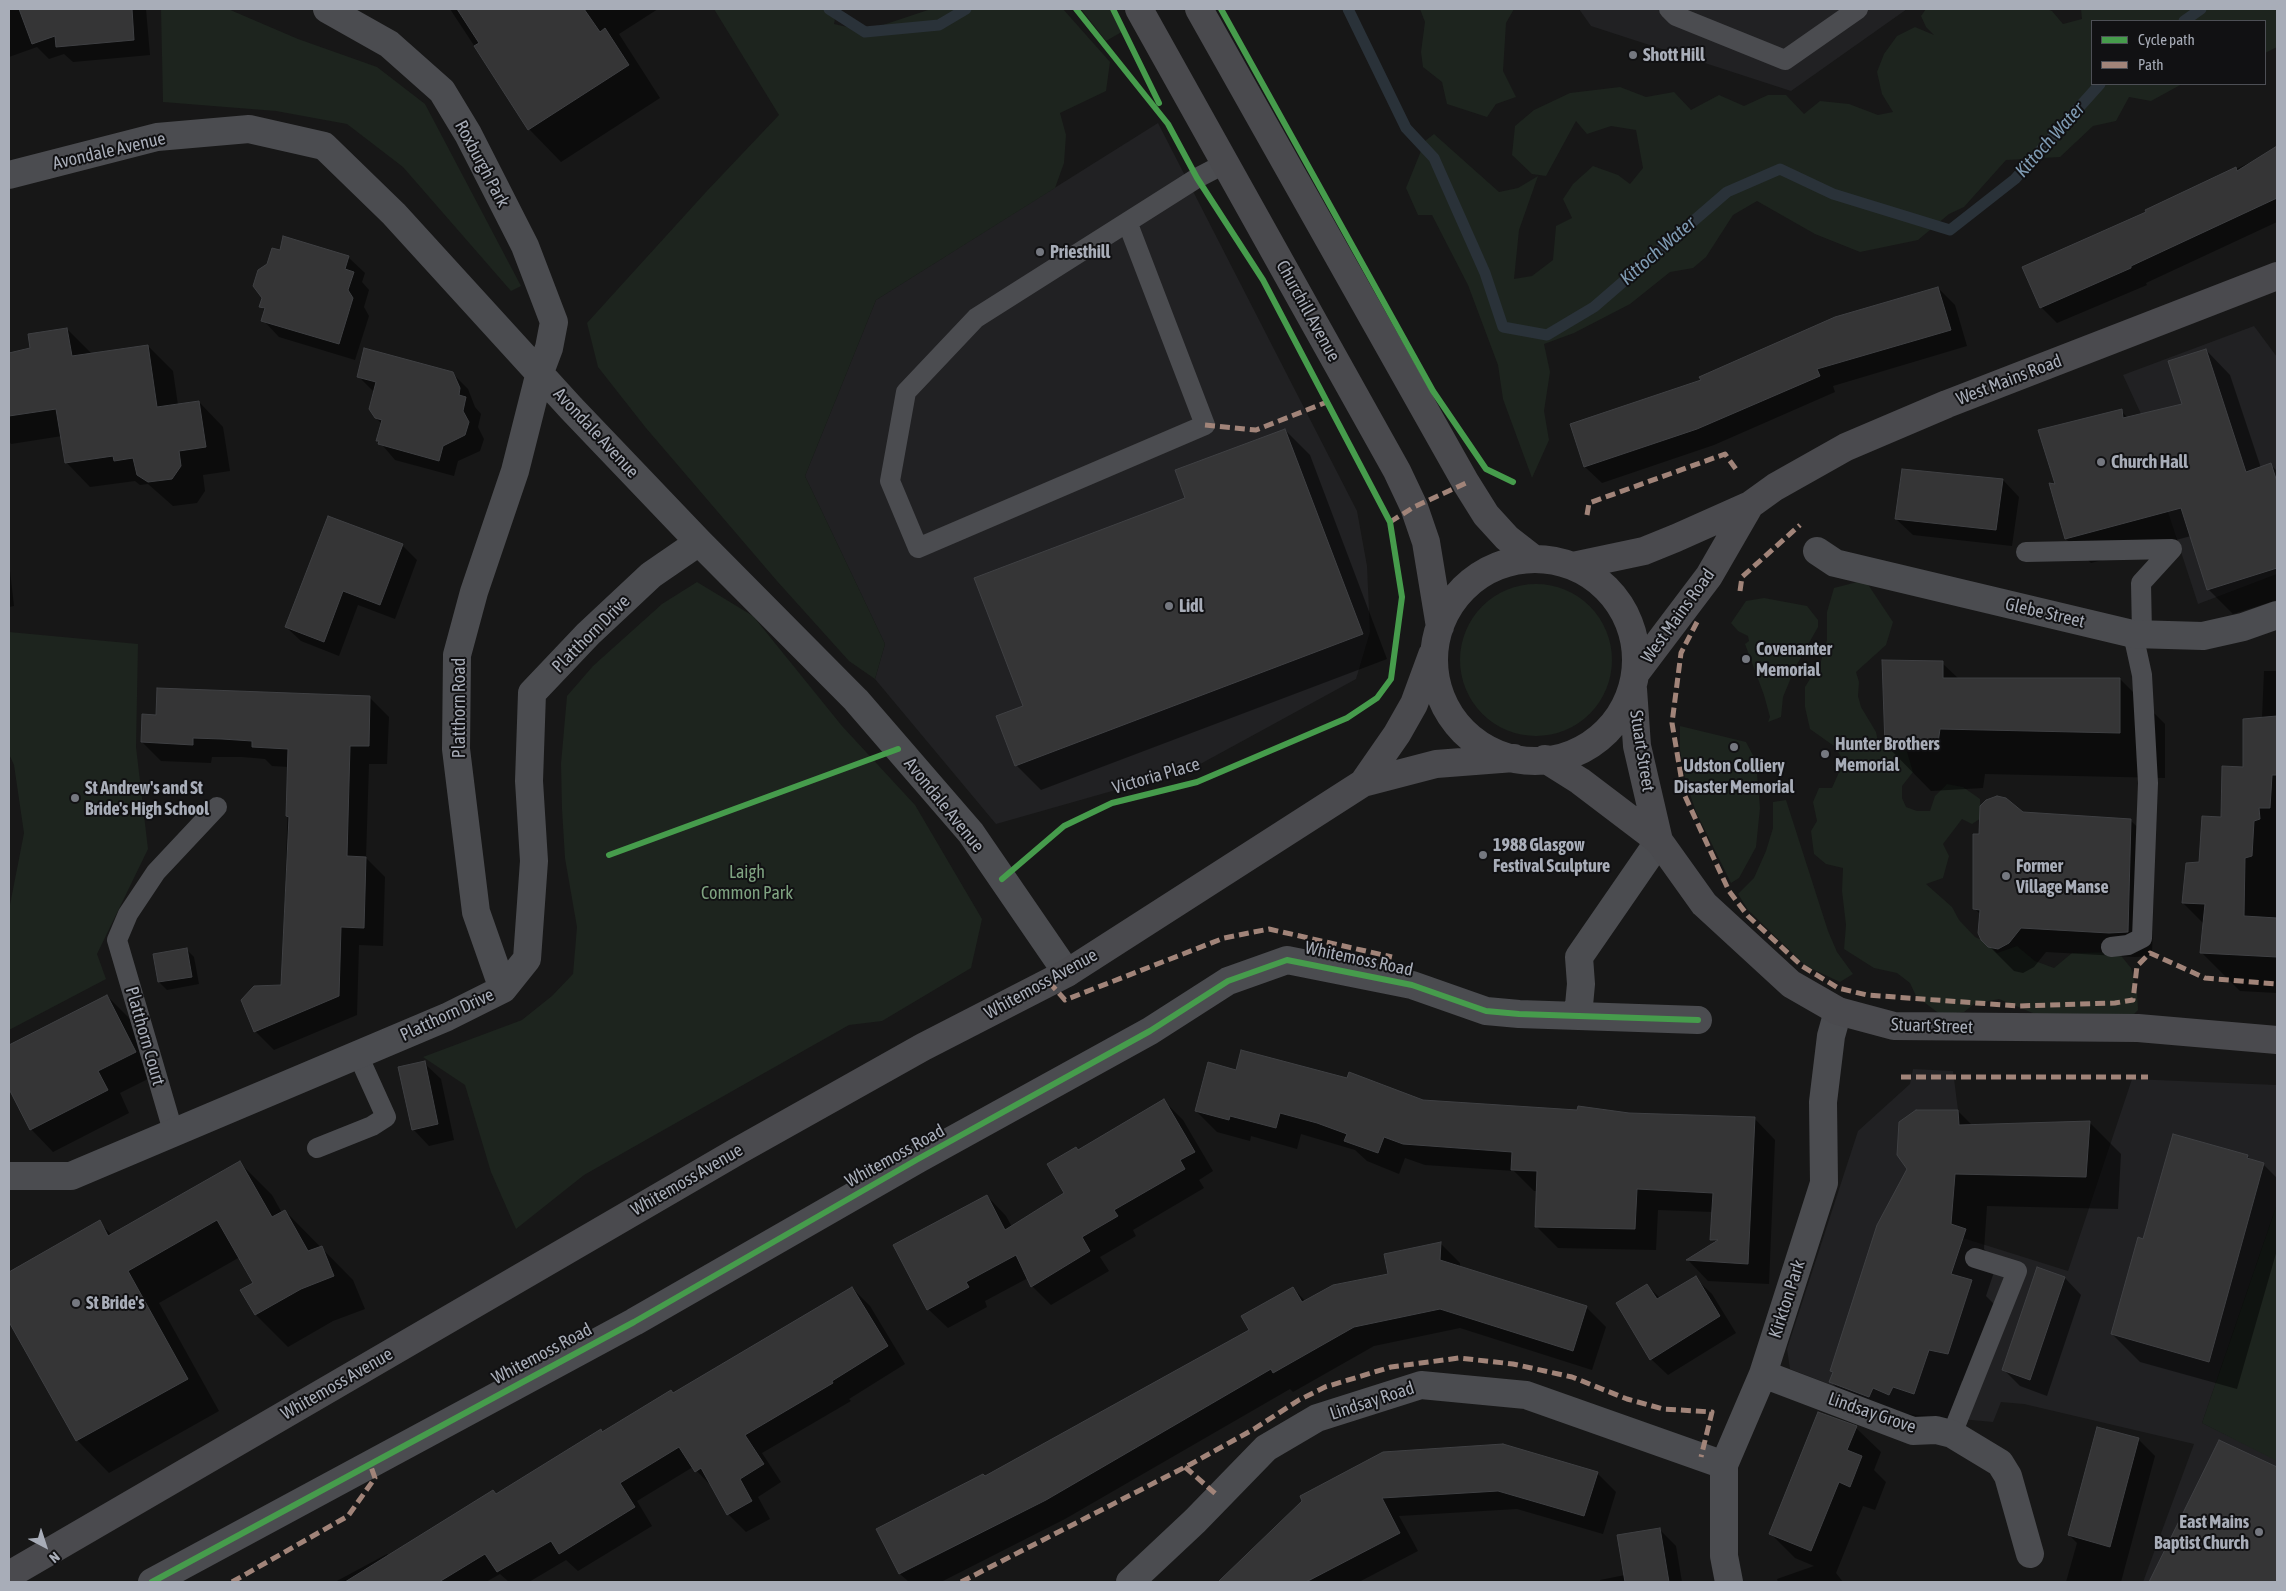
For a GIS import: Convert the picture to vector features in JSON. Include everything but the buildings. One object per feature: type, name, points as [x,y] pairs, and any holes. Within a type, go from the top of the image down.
[{"type":"main road","name":"Churchill Avenue","points":[[1139,9],[1374,429],[1414,507],[1426,542],[1437,638],[1436,681],[1447,711],[1469,737],[1497,754],[1514,758]]},
{"type":"main road","points":[[1199,9],[1466,483],[1486,514],[1507,538],[1534,559]]},
{"type":"main road","name":"West Mains Road","points":[[1573,566],[1644,551],[1750,506],[1775,487],[1846,447],[1947,404],[2277,276]]},
{"type":"main road","name":"West Mains Road","points":[[1634,682],[1709,576],[1750,506]]},
{"type":"main road","name":"Whitemoss Avenue","points":[[1363,783],[1397,734],[1414,704],[1444,616],[1462,588],[1490,569],[1522,558],[1556,560],[1573,566]]},
{"type":"main road","name":"Stuart Street","points":[[1573,566],[1587,572],[1613,593],[1630,622],[1637,655],[1634,682],[1637,746],[1659,841]]},
{"type":"main road","points":[[1514,758],[1530,762],[1563,758],[1594,743],[1618,719],[1634,682]]},
{"type":"main road","name":"Whitemoss Avenue","points":[[9,1575],[736,1152],[923,1047],[1067,973],[1363,783],[1436,764],[1514,758]]},
{"type":"main road","name":"Stuart Street","points":[[1545,760],[1580,780],[1659,841],[1704,904],[1792,984],[1838,1011],[1894,1026],[2138,1028],[2277,1040]]},
{"type":"street","name":"Roxburgh Park","points":[[327,9],[389,44],[403,56],[442,91],[468,134],[524,246],[554,322],[549,348],[540,372]]},
{"type":"street","name":"Avondale Avenue","points":[[9,175],[157,137],[249,129],[324,146],[394,214],[699,542],[856,700],[971,833],[1067,973]]},
{"type":"street","name":"Platthorn Road","points":[[503,990],[476,912],[456,749],[457,655],[474,592],[515,470],[540,372]]},
{"type":"street","name":"Platthorn Drive","points":[[9,1176],[72,1176],[447,1017],[503,990],[527,959],[534,861],[529,780],[532,693],[588,634],[651,575],[699,542]]},
{"type":"street","name":"Glebe Street","points":[[1816,551],[1835,563],[2138,634],[2203,636],[2244,627],[2277,615]]},
{"type":"street","points":[[1578,1016],[1581,984],[1579,957],[1659,841]]},
{"type":"street","name":"Whitemoss Road","points":[[152,1582],[634,1322],[918,1159],[1150,1031],[1228,980],[1287,960],[1412,985],[1486,1011],[1698,1020]]},
{"type":"street","name":"Kirkton Park","points":[[1729,1582],[1724,1556],[1724,1466],[1763,1374],[1824,1183],[1823,1102],[1831,1036],[1838,1011]]},
{"type":"street","name":"Lindsay Grove","points":[[1763,1374],[1913,1431],[1936,1430],[1952,1434],[2000,1462],[2008,1476],[2030,1554]]},
{"type":"street","name":"Lindsay Road","points":[[1130,1582],[1195,1521],[1266,1448],[1317,1418],[1422,1385],[1526,1395],[1724,1466]]},
{"type":"lane","points":[[1669,9],[1676,16],[1785,60],[1858,9]]},
{"type":"lane","points":[[1128,224],[1205,425],[918,548],[890,481],[906,392],[976,318],[1128,224],[1197,178],[1226,163]]},
{"type":"lane","points":[[2026,552],[2172,549],[2141,583],[2138,634],[2148,783],[2142,938],[2128,945],[2111,947]]},
{"type":"lane","name":"Platthorn Court","points":[[173,1132],[117,940],[128,914],[156,872],[217,807]]},
{"type":"lane","points":[[317,1148],[372,1126],[386,1117],[358,1055]]},
{"type":"lane","points":[[1952,1434],[2017,1271],[1975,1258]]},
{"type":"shaded area","points":[[1579,9],[1907,9],[1791,91],[1591,26]]},
{"type":"shaded area","points":[[1158,123],[1357,511],[1367,566],[1370,632],[1356,679],[1193,768],[996,824],[875,679],[885,644],[805,476],[876,300]]},
{"type":"shaded area","points":[[2254,326],[2277,357],[2277,574],[2198,604],[2168,512],[2141,414],[2123,375]]},
{"type":"shaded area","points":[[1913,1069],[1953,1071],[1958,1110],[1961,1167],[1956,1167],[1951,1224],[1965,1229],[1963,1238],[2068,1271],[2132,1079],[2277,1085],[2277,1204],[2202,1423],[2277,1459],[2277,1505],[2259,1496],[2227,1560],[2273,1582],[2143,1582],[2194,1444],[2024,1404],[2001,1402],[1993,1422],[1907,1414],[1790,1369],[1787,1349],[1858,1131],[1910,1084]]},
{"type":"green space","points":[[161,9],[228,9],[298,39],[377,67],[425,104],[521,286],[511,291],[403,167],[347,124],[276,111],[163,102]]},
{"type":"green space","points":[[714,9],[837,9],[834,24],[865,31],[931,9],[1063,9],[1110,62],[1106,91],[1060,113],[1066,135],[1064,163],[1055,188],[876,300],[805,476],[885,644],[875,679],[849,661],[777,581],[646,428],[598,367],[587,323],[779,115]]},
{"type":"green space","points":[[1081,9],[1114,9],[1125,30],[1106,41]]},
{"type":"green space","points":[[1420,9],[1514,9],[1506,23],[1503,71],[1516,97],[1496,104],[1487,117],[1447,104],[1442,82],[1423,67],[1421,52],[1425,22]]},
{"type":"green space","points":[[1926,9],[2046,9],[2052,11],[2063,24],[2082,19],[2081,9],[2277,9],[2277,47],[2266,52],[2266,20],[2091,20],[2091,85],[2180,85],[2151,101],[2129,97],[2116,121],[2093,126],[2060,157],[2006,160],[1964,207],[1949,214],[1918,240],[1860,252],[1815,234],[1757,201],[1733,215],[1706,257],[1693,268],[1670,272],[1630,304],[1574,333],[1544,344],[1550,372],[1544,411],[1549,440],[1532,478],[1503,399],[1498,365],[1468,285],[1432,215],[1418,215],[1406,188],[1425,141],[1434,134],[1499,192],[1518,188],[1538,176],[1519,230],[1514,279],[1532,276],[1553,260],[1556,226],[1572,218],[1563,199],[1573,184],[1593,166],[1618,175],[1630,184],[1643,168],[1636,130],[1611,126],[1587,134],[1576,121],[1546,176],[1532,174],[1512,155],[1515,126],[1534,110],[1570,93],[1620,87],[1646,97],[1674,92],[1691,110],[1719,95],[1744,106],[1768,95],[1786,95],[1804,114],[1820,101],[1849,104],[1878,115],[1893,112],[1882,94],[1877,72],[1884,54],[1897,36],[1915,27],[1934,35],[1926,27],[1921,16]]},
{"type":"green space","points":[[1865,580],[1893,622],[1886,645],[1856,672],[1859,682],[1858,696],[1861,707],[1876,732],[1879,746],[1905,745],[1913,772],[1902,786],[1902,798],[1906,807],[1917,811],[1930,811],[1935,796],[1947,784],[1963,787],[1980,799],[1981,818],[1972,824],[1962,819],[1943,844],[1949,856],[1943,878],[1926,884],[1952,907],[1959,920],[1975,937],[1988,943],[1997,953],[2017,946],[2035,961],[2054,968],[2072,953],[2118,952],[2131,968],[2137,992],[2138,1010],[2128,1020],[2040,1016],[1999,999],[1974,1004],[1964,1012],[1941,1015],[1916,996],[1910,983],[1897,973],[1874,968],[1844,949],[1846,925],[1842,891],[1843,868],[1826,864],[1814,854],[1811,831],[1817,821],[1813,802],[1819,788],[1832,788],[1844,761],[1834,746],[1810,729],[1805,707],[1805,687],[1821,661],[1827,640],[1827,612],[1834,588]]},
{"type":"green space","name":"Laigh Common Park","points":[[697,582],[753,616],[842,726],[915,805],[982,919],[971,968],[882,1021],[849,1025],[584,1175],[516,1229],[491,1172],[465,1085],[423,1057],[522,1020],[552,996],[573,974],[577,927],[565,858],[561,764],[567,696],[593,666],[662,604]]},
{"type":"green space","points":[[1536,584],[1551,585],[1565,589],[1578,596],[1590,606],[1600,618],[1607,631],[1611,645],[1611,675],[1607,689],[1600,702],[1590,714],[1578,724],[1565,731],[1551,735],[1536,736],[1521,735],[1507,731],[1494,724],[1482,714],[1472,702],[1465,689],[1461,675],[1460,660],[1461,645],[1465,631],[1472,618],[1482,606],[1494,596],[1507,589],[1521,585]]},
{"type":"green space","points":[[1764,598],[1807,606],[1818,620],[1818,627],[1795,668],[1783,697],[1781,717],[1768,722],[1770,717],[1764,695],[1745,644],[1749,641],[1748,636],[1738,631],[1731,623],[1746,601]]},
{"type":"green space","name":"St Andrew's and St Bride's High School","points":[[9,632],[138,644],[136,747],[148,849],[97,954],[106,979],[9,1030],[9,910],[24,833],[14,765],[9,754]]},
{"type":"green space","points":[[1680,726],[1746,742],[1756,761],[1760,808],[1756,847],[1739,878],[1731,883],[1696,812],[1686,782],[1680,750]]},
{"type":"green space","points":[[1786,800],[1828,931],[1837,952],[1853,974],[1840,982],[1806,966],[1748,910],[1738,894],[1754,878],[1766,851],[1773,828],[1773,802]]},
{"type":"green space","points":[[2277,1204],[2277,1461],[2202,1423]]},
{"type":"waterway","name":"Kittoch Water","points":[[829,9],[865,32],[939,25],[966,9]]},
{"type":"waterway","name":"Kittoch Water","points":[[1348,9],[1406,128],[1434,158],[1485,273],[1503,327],[1547,335],[1594,307],[1727,192],[1780,169],[1833,194],[1950,230],[2015,179],[2099,85]]},
{"type":"waterway","name":"Kittoch Water","points":[[2185,20],[2201,9]]},
{"type":"marked path","points":[[1205,425],[1256,430],[1327,402]]},
{"type":"marked path","points":[[1587,515],[1589,503],[1725,454],[1738,472]]},
{"type":"marked path","points":[[1390,522],[1414,507],[1466,483]]},
{"type":"marked path","points":[[1740,591],[1742,577],[1800,525]]},
{"type":"marked path","points":[[1697,622],[1681,653],[1672,723],[1684,794],[1729,891],[1748,916],[1802,966],[1838,988],[1867,995],[2018,1006],[2115,1003],[2133,1000],[2137,966],[2150,953],[2205,978],[2277,984]]},
{"type":"marked path","points":[[1049,982],[1065,1000],[1224,938],[1269,929],[1392,957]]},
{"type":"marked path","points":[[1901,1077],[2148,1077]]},
{"type":"marked path","points":[[961,1582],[1191,1464],[1254,1429],[1299,1400],[1325,1387],[1391,1367],[1459,1358],[1513,1364],[1572,1377],[1627,1399],[1663,1409],[1712,1412],[1701,1457]]},
{"type":"marked path","points":[[232,1582],[348,1516],[375,1478],[370,1464]]},
{"type":"marked path","points":[[1185,1467],[1218,1496]]},
{"type":"cycle path","name":"Victoria Place","points":[[1002,879],[1064,826],[1112,803],[1197,782],[1347,718],[1377,698],[1391,679],[1402,597],[1390,522],[1263,280],[1197,178],[1168,124],[1076,9]]},
{"type":"cycle path","points":[[1113,9],[1159,103]]},
{"type":"cycle path","points":[[1221,9],[1433,391],[1486,469],[1513,482]]},
{"type":"cycle path","points":[[609,855],[898,749]]},
{"type":"cycle path","points":[[152,1582],[634,1322],[918,1159],[1150,1031],[1228,981],[1287,960],[1412,985],[1486,1011],[1519,1014],[1698,1020]]},
{"type":"place","name":"Shott Hill","points":[[1633,55]]},
{"type":"place","name":"Priesthill","points":[[1040,252]]},
{"type":"place","name":"Church Hall","points":[[2101,462]]},
{"type":"place","name":"Lidl","points":[[1169,606]]},
{"type":"place","name":"Covenanter Memorial","points":[[1746,659]]},
{"type":"place","name":"Udston Colliery Disaster Memorial","points":[[1734,747]]},
{"type":"place","name":"Hunter Brothers Memorial","points":[[1825,754]]},
{"type":"place","name":"St Andrew's and St Bride's High School","points":[[75,798]]},
{"type":"place","name":"1988 Glasgow Festival Sculpture","points":[[1483,855]]},
{"type":"place","name":"Former Village Manse","points":[[2006,876]]},
{"type":"place","name":"St Bride's","points":[[76,1303]]},
{"type":"place","name":"East Mains Baptist Church","points":[[2259,1532]]}]
